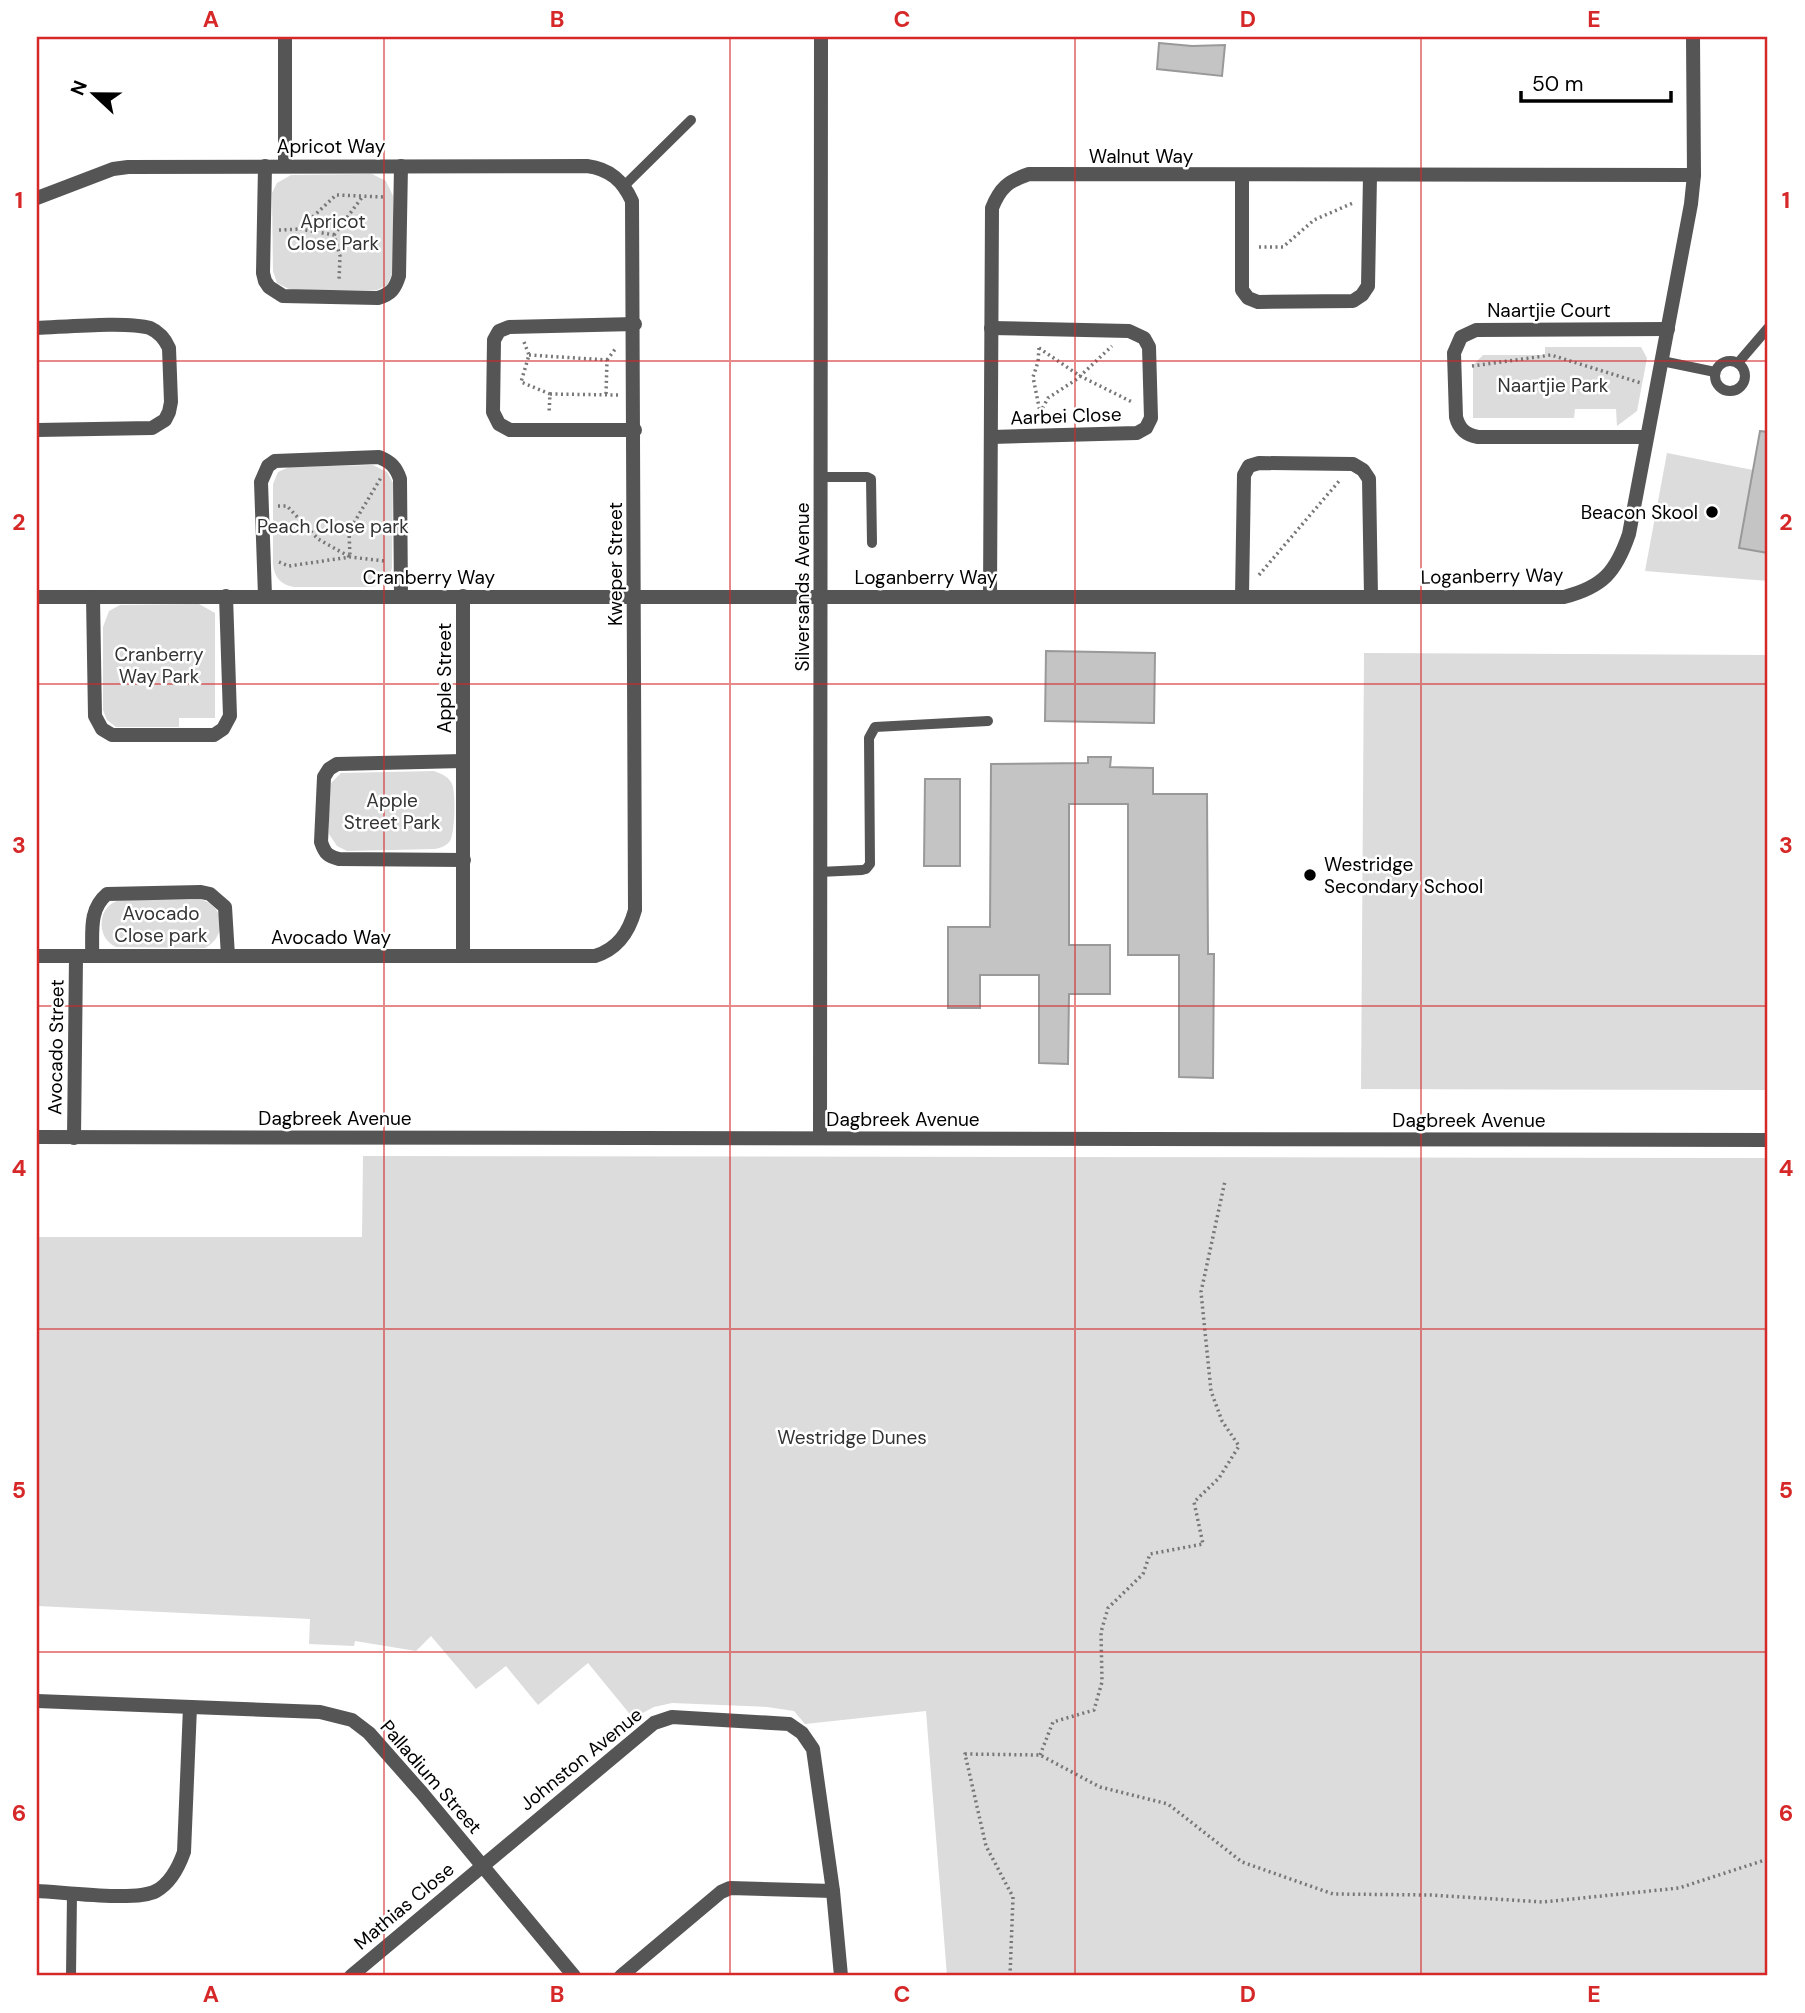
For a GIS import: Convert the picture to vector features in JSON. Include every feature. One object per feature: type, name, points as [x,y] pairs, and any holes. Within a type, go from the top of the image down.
[{"type":"street","points":[[285,37],[285,166]]},
{"type":"street","name":"Silversands Avenue","points":[[820,1138],[821,37]]},
{"type":"street","name":"Loganberry Way","points":[[822,597],[1564,597],[1586,591],[1604,580],[1621,557],[1629,534],[1694,175],[1693,37]]},
{"type":"street","points":[[265,166],[263,273],[265,281],[274,292],[284,296],[379,298],[389,295],[396,287],[399,276],[401,166]]},
{"type":"street","name":"Apricot Way","points":[[37,198],[113,169],[128,167],[587,166],[614,175],[625,185]]},
{"type":"street","name":"Walnut Way","points":[[990,596],[992,208],[998,192],[1009,181],[1029,174],[1694,175]]},
{"type":"street","points":[[1242,176],[1242,290],[1248,298],[1258,302],[1353,301],[1362,295],[1367,286],[1370,176]]},
{"type":"street","name":"Kweper Street","points":[[621,942],[635,910],[635,324],[632,201],[625,185]]},
{"type":"street","points":[[635,324],[509,327],[499,331],[494,340],[493,412],[499,424],[510,430],[635,430]]},
{"type":"street","points":[[37,328],[119,326],[148,328],[157,332],[169,348],[171,402],[165,420],[152,428],[37,430]]},
{"type":"street","points":[[991,328],[1129,331],[1144,338],[1149,347],[1151,418]]},
{"type":"street","name":"Naartjie Court","points":[[1454,353],[1461,337],[1476,330],[1668,329]]},
{"type":"street","points":[[1454,353],[1456,417],[1458,424],[1467,434],[1478,437],[1646,437]]},
{"type":"street","name":"Aarbei Close","points":[[991,437],[1137,433],[1146,428],[1151,418]]},
{"type":"street","points":[[265,596],[261,482],[264,472],[275,461],[379,457],[390,461],[400,479],[401,596]]},
{"type":"street","points":[[1242,596],[1244,475],[1249,466],[1259,463],[1353,464],[1363,470],[1369,479],[1371,596]]},
{"type":"street","points":[[93,597],[95,716],[102,729],[112,734],[214,735],[223,729],[230,716],[226,596]]},
{"type":"street","name":"Apple Street","points":[[463,596],[463,956]]},
{"type":"street","name":"Cranberry Way","points":[[37,597],[822,597]]},
{"type":"street","name":"Apple Street","points":[[463,761],[337,764],[329,769],[324,777],[321,842],[324,852],[339,859],[464,860]]},
{"type":"street","points":[[92,956],[94,912],[107,894],[201,892],[210,894],[225,907],[228,956]]},
{"type":"street","name":"Avocado Way","points":[[37,956],[595,956],[606,953],[621,942]]},
{"type":"street","name":"Avocado Street","points":[[74,1138],[76,957]]},
{"type":"street","name":"Dagbreek Avenue","points":[[37,1137],[1768,1140]]},
{"type":"street","name":"Palladium Street","points":[[37,1701],[320,1712],[352,1720],[369,1733],[574,1976]]},
{"type":"street","points":[[37,1891],[140,1896],[157,1891],[180,1865],[184,1852],[190,1707]]},
{"type":"street","name":"Johnston Avenue","points":[[482,1866],[653,1723],[672,1717],[789,1724],[802,1733],[813,1749],[833,1891],[841,1976]]},
{"type":"street","name":"Mathias Close","points":[[351,1976],[482,1866]]},
{"type":"street","points":[[621,1976],[721,1892],[730,1888],[833,1891]]},
{"type":"lane","points":[[625,185],[691,120]]},
{"type":"lane","points":[[1738,363],[1768,328]]},
{"type":"lane","points":[[1731,360],[1743,367],[1744,381],[1735,390],[1722,389],[1717,384],[1715,372],[1719,365],[1731,360]]},
{"type":"lane","points":[[1662,361],[1715,372]]},
{"type":"lane","points":[[822,477],[871,479],[872,543]]},
{"type":"lane","points":[[819,872],[862,870],[870,864],[869,738],[872,729],[880,725],[988,721]]},
{"type":"lane","points":[[71,1976],[72,1893]]},
{"type":"path","points":[[300,229],[337,195],[400,197]]},
{"type":"path","points":[[334,235],[363,196]]},
{"type":"path","points":[[1242,247],[1283,247],[1314,220],[1348,204],[1369,200]]},
{"type":"path","points":[[264,231],[300,229],[334,235]]},
{"type":"path","points":[[334,235],[340,256],[339,297]]},
{"type":"path","points":[[509,327],[524,340],[529,355],[521,382],[550,394],[635,396]]},
{"type":"path","points":[[1040,436],[1040,413],[1033,377],[1041,329]]},
{"type":"path","points":[[1040,413],[1048,398],[1080,376],[1129,331]]},
{"type":"path","points":[[1039,348],[1080,376],[1142,407],[1151,418]]},
{"type":"path","points":[[1454,353],[1467,367],[1551,355],[1642,383]]},
{"type":"path","points":[[529,355],[607,360],[606,395]]},
{"type":"path","points":[[548,430],[550,394]]},
{"type":"path","points":[[349,557],[349,531],[390,461]]},
{"type":"path","points":[[1242,596],[1353,464]]},
{"type":"path","points":[[262,506],[287,506],[318,539],[349,557]]},
{"type":"path","points":[[263,555],[289,566],[349,557],[401,563]]},
{"type":"path","points":[[1040,1755],[1053,1722],[1094,1710],[1102,1682],[1101,1632],[1108,1608],[1143,1574],[1150,1554],[1203,1544],[1194,1502],[1219,1478],[1239,1446],[1222,1421],[1212,1391],[1201,1292],[1225,1181]]},
{"type":"path","points":[[1010,1976],[1013,1897],[986,1846],[965,1754],[1040,1755],[1100,1787],[1168,1804],[1241,1862],[1333,1894],[1430,1895],[1543,1902],[1679,1888],[1768,1859]]},
{"type":"green space","name":"Apricot Close Park","points":[[372,174],[386,181],[393,196],[393,273],[387,285],[377,290],[291,290],[277,283],[273,271],[272,193],[277,183],[291,175]]},
{"type":"green space","name":"Naartjie Park","points":[[1545,347],[1641,347],[1647,358],[1637,411],[1617,426],[1616,409],[1575,409],[1574,418],[1473,418],[1473,365],[1483,355],[1545,355]]},
{"type":"green space","points":[[1667,453],[1753,470],[1739,548],[1768,553],[1768,581],[1645,571]]},
{"type":"green space","name":"Peach Close park","points":[[373,465],[387,472],[393,483],[392,568],[387,578],[372,587],[294,587],[282,582],[275,573],[273,564],[273,484],[278,472],[289,467]]},
{"type":"green space","name":"Cranberry Way Park","points":[[199,604],[215,613],[215,718],[179,718],[179,727],[116,727],[107,720],[103,710],[103,627],[109,611],[120,605]]},
{"type":"green space","points":[[1364,653],[1768,655],[1768,1090],[1361,1089]]},
{"type":"green space","name":"Apple Street Park","points":[[434,771],[447,778],[453,789],[453,830],[447,844],[435,849],[347,851],[337,846],[329,834],[329,790],[331,783],[341,773]]},
{"type":"green space","name":"Avocado Close park","points":[[121,900],[203,900],[216,909],[220,930],[212,943],[205,948],[116,947],[109,943],[105,936],[102,922],[107,908]]},
{"type":"green space","name":"Westridge Dunes","points":[[363,1156],[1768,1158],[1768,1976],[947,1976],[926,1711],[805,1724],[794,1711],[767,1707],[672,1703],[654,1707],[633,1718],[588,1663],[538,1705],[506,1666],[476,1689],[431,1636],[416,1651],[355,1641],[354,1646],[309,1644],[310,1619],[37,1606],[37,1237],[362,1237]]},
{"type":"building","points":[[1159,43],[1225,45],[1222,76],[1157,69]]},
{"type":"building","points":[[1760,431],[1768,432],[1768,553],[1739,548]]},
{"type":"building","points":[[1046,651],[1155,653],[1154,723],[1045,721]]},
{"type":"building","points":[[1088,757],[1111,757],[1110,767],[1153,768],[1153,794],[1207,794],[1208,954],[1214,954],[1213,1078],[1179,1077],[1179,955],[1128,955],[1128,804],[1069,804],[1069,945],[1110,945],[1110,994],[1069,994],[1068,1064],[1039,1063],[1039,975],[980,975],[980,1008],[948,1008],[948,927],[990,927],[991,764],[1088,763]]},
{"type":"building","points":[[925,779],[960,779],[960,866],[924,866]]},
{"type":"place","name":"Beacon Skool","points":[[1712,512]]},
{"type":"place","name":"Westridge Secondary School","points":[[1310,875]]}]
